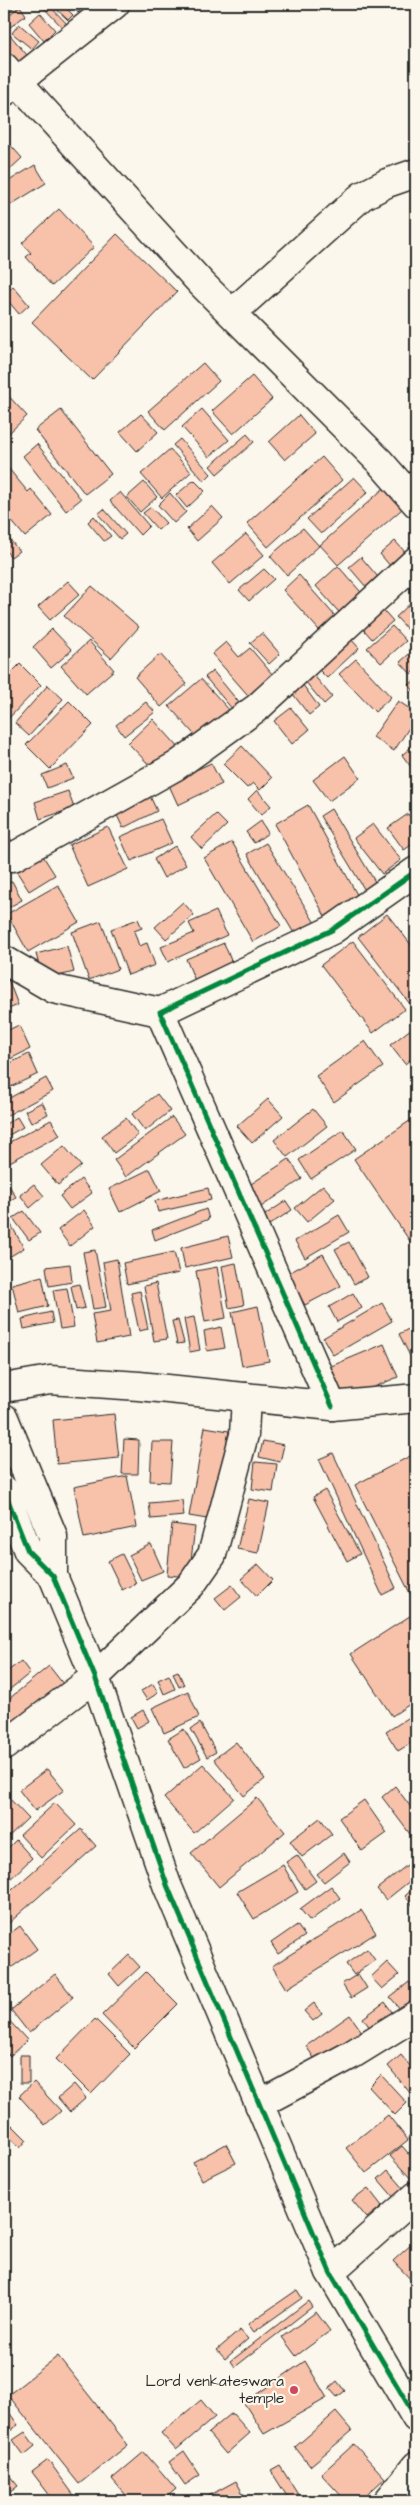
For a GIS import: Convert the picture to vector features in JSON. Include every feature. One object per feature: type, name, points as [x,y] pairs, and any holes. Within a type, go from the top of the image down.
[{"type":"street","points":[[115,4],[8,81],[201,283],[380,462],[416,503]]},
{"type":"street","points":[[232,313],[362,196],[387,183],[416,173]]},
{"type":"street","points":[[13,857],[176,766],[258,707],[275,694],[416,561]]},
{"type":"street","points":[[4,960],[54,989],[160,1012],[332,930],[416,871]]},
{"type":"street","points":[[160,1012],[332,1406]]},
{"type":"street","points":[[4,1388],[50,1380],[139,1386],[332,1406],[416,1398]]},
{"type":"street","points":[[4,1746],[94,1678],[191,1586],[212,1555],[244,1434],[246,1397]]},
{"type":"street","points":[[4,1418],[53,1536],[53,1576],[94,1678],[167,1885],[330,2272],[416,2418]]},
{"type":"street","points":[[4,1490],[28,1551],[53,1576]]},
{"type":"street","points":[[259,2104],[351,2055],[416,2015]]},
{"type":"street","points":[[330,2272],[416,2196]]},
{"type":"street","points":[[388,2501],[416,2466]]},
{"type":"building","points":[[8,4],[18,4],[12,9]]},
{"type":"building","points":[[40,4],[48,4],[67,24],[63,28]]},
{"type":"building","points":[[51,4],[62,4],[73,15],[68,20]]},
{"type":"building","points":[[71,4],[81,4],[84,7],[78,13]]},
{"type":"building","points":[[20,6],[26,15],[9,28],[4,19]]},
{"type":"building","points":[[40,13],[55,30],[44,41],[29,23]]},
{"type":"building","points":[[19,24],[39,41],[32,49],[12,33]]},
{"type":"building","points":[[10,35],[27,55],[11,69],[4,59],[4,40]]},
{"type":"building","points":[[6,140],[22,158],[7,172],[4,168],[4,142]]},
{"type":"building","points":[[35,165],[46,183],[4,209],[4,184]]},
{"type":"building","points":[[59,209],[94,247],[52,286],[26,257],[31,253],[22,243]]},
{"type":"building","points":[[117,234],[177,292],[92,380],[32,322]]},
{"type":"building","points":[[13,286],[29,305],[19,314],[4,296]]},
{"type":"building","points":[[203,363],[219,381],[165,430],[148,411]]},
{"type":"building","points":[[252,376],[272,399],[233,434],[212,411]]},
{"type":"building","points":[[4,391],[27,416],[9,433],[4,427]]},
{"type":"building","points":[[202,409],[229,440],[209,457],[182,427]]},
{"type":"building","points":[[61,410],[111,474],[85,494],[35,430]]},
{"type":"building","points":[[141,414],[158,432],[137,451],[120,432]]},
{"type":"building","points":[[299,415],[315,434],[285,460],[269,442]]},
{"type":"building","points":[[247,434],[254,442],[217,474],[210,466]]},
{"type":"building","points":[[180,439],[211,474],[204,481],[173,445]]},
{"type":"building","points":[[37,444],[81,499],[66,511],[23,456]]},
{"type":"building","points":[[170,449],[191,472],[162,498],[141,474]]},
{"type":"building","points":[[322,457],[342,480],[268,547],[247,523]]},
{"type":"building","points":[[4,463],[28,492],[31,489],[52,515],[25,537],[4,512]]},
{"type":"building","points":[[354,477],[368,492],[321,534],[307,519]]},
{"type":"building","points":[[194,480],[205,491],[187,508],[176,495]]},
{"type":"building","points":[[392,481],[410,502],[338,565],[320,545]]},
{"type":"building","points":[[144,482],[157,497],[140,512],[127,497]]},
{"type":"building","points":[[120,492],[149,526],[140,535],[110,501]]},
{"type":"building","points":[[170,493],[186,512],[174,523],[158,505]]},
{"type":"building","points":[[212,506],[223,518],[197,541],[187,529]]},
{"type":"building","points":[[151,507],[166,523],[158,530],[143,513]]},
{"type":"building","points":[[104,509],[126,534],[120,539],[98,514]]},
{"type":"building","points":[[94,516],[111,536],[104,541],[88,522]]},
{"type":"building","points":[[303,528],[319,546],[287,575],[270,556]]},
{"type":"building","points":[[4,532],[19,551],[11,557],[4,549]]},
{"type":"building","points":[[246,534],[264,555],[230,584],[212,563]]},
{"type":"building","points":[[416,537],[416,546],[414,549],[409,544]]},
{"type":"building","points":[[395,541],[407,554],[392,568],[380,554]]},
{"type":"building","points":[[361,557],[378,577],[367,588],[349,567]]},
{"type":"building","points":[[338,566],[367,599],[345,619],[316,586]]},
{"type":"building","points":[[264,569],[274,579],[249,601],[239,590]]},
{"type":"building","points":[[299,575],[335,616],[319,630],[283,590]]},
{"type":"building","points":[[68,581],[80,594],[50,620],[38,607]]},
{"type":"building","points":[[92,586],[139,627],[111,658],[64,616]]},
{"type":"building","points":[[416,598],[416,628],[411,633],[396,617]]},
{"type":"building","points":[[380,606],[393,621],[372,639],[359,624]]},
{"type":"building","points":[[392,626],[406,641],[381,663],[367,648]]},
{"type":"building","points":[[52,629],[72,650],[51,668],[33,647]]},
{"type":"building","points":[[262,633],[280,654],[269,664],[250,643]]},
{"type":"building","points":[[351,639],[359,648],[327,678],[318,669]]},
{"type":"building","points":[[89,641],[114,670],[86,694],[61,666]]},
{"type":"building","points":[[226,642],[239,657],[250,648],[278,681],[254,702],[212,654]]},
{"type":"building","points":[[416,648],[416,670],[411,674],[400,662]]},
{"type":"building","points":[[4,654],[12,662],[4,671]]},
{"type":"building","points":[[160,654],[187,684],[161,707],[135,677]]},
{"type":"building","points":[[356,659],[391,697],[375,712],[339,674]]},
{"type":"building","points":[[20,664],[41,685],[4,723],[4,680]]},
{"type":"building","points":[[213,671],[241,705],[234,711],[205,677]]},
{"type":"building","points":[[312,673],[332,697],[324,704],[304,680]]},
{"type":"building","points":[[201,679],[232,713],[200,741],[169,706]]},
{"type":"building","points":[[416,679],[416,694],[409,685]]},
{"type":"building","points":[[300,681],[319,707],[309,715],[289,689]]},
{"type":"building","points":[[48,685],[63,699],[29,736],[15,723]]},
{"type":"building","points":[[69,701],[93,725],[50,769],[26,745]]},
{"type":"building","points":[[398,701],[416,713],[416,717],[394,751],[373,737]]},
{"type":"building","points":[[146,702],[155,712],[124,736],[116,725]]},
{"type":"building","points":[[291,708],[309,730],[292,744],[274,721]]},
{"type":"building","points":[[153,719],[181,750],[157,773],[128,743]]},
{"type":"building","points":[[416,743],[416,769],[414,771],[402,755]]},
{"type":"building","points":[[242,746],[272,778],[260,790],[253,783],[247,788],[223,764]]},
{"type":"building","points":[[345,756],[360,778],[329,801],[313,780]]},
{"type":"building","points":[[211,763],[222,784],[178,805],[168,783]]},
{"type":"building","points":[[67,765],[73,778],[47,788],[42,775]]},
{"type":"building","points":[[257,790],[271,806],[261,815],[248,799]]},
{"type":"building","points":[[68,791],[74,808],[40,819],[35,802]]},
{"type":"building","points":[[149,794],[157,811],[123,828],[115,811]]},
{"type":"building","points":[[308,805],[361,902],[327,920],[275,824]]},
{"type":"building","points":[[331,809],[377,885],[366,892],[320,816]]},
{"type":"building","points":[[216,814],[227,825],[202,849],[191,837]]},
{"type":"building","points":[[408,814],[416,826],[416,842],[404,850],[388,828]]},
{"type":"building","points":[[161,819],[172,843],[131,861],[120,837]]},
{"type":"building","points":[[261,821],[268,833],[254,843],[246,832]]},
{"type":"building","points":[[373,824],[401,860],[382,874],[354,838]]},
{"type":"building","points":[[108,827],[128,869],[88,887],[69,845]]},
{"type":"building","points":[[4,829],[16,847],[4,855]]},
{"type":"building","points":[[232,842],[281,926],[253,942],[204,858]]},
{"type":"building","points":[[266,843],[318,928],[298,940],[247,854]]},
{"type":"building","points":[[175,846],[186,865],[164,878],[154,859]]},
{"type":"building","points":[[43,856],[55,875],[29,891],[17,872]]},
{"type":"building","points":[[12,881],[22,900],[4,910],[4,885]]},
{"type":"building","points":[[58,885],[79,922],[28,952],[7,914]]},
{"type":"building","points":[[183,902],[194,915],[166,939],[155,927]]},
{"type":"building","points":[[216,911],[227,935],[168,962],[161,947],[194,933],[189,923]]},
{"type":"building","points":[[387,914],[416,951],[416,999],[410,1004],[358,937]]},
{"type":"building","points":[[138,919],[142,928],[134,931],[139,946],[147,943],[155,965],[128,975],[111,929]]},
{"type":"building","points":[[101,921],[118,969],[89,980],[72,932]]},
{"type":"building","points":[[353,941],[405,1009],[373,1033],[321,965]]},
{"type":"building","points":[[224,943],[234,968],[196,983],[186,959]]},
{"type":"building","points":[[67,946],[74,972],[43,980],[36,954]]},
{"type":"building","points":[[4,969],[18,1005],[4,1011]]},
{"type":"building","points":[[19,1025],[30,1049],[4,1062],[4,1032]]},
{"type":"building","points":[[416,1025],[416,1055],[405,1064],[390,1045]]},
{"type":"building","points":[[365,1041],[383,1067],[334,1102],[316,1076]]},
{"type":"building","points":[[29,1054],[38,1074],[4,1090],[4,1066]]},
{"type":"building","points":[[46,1078],[53,1091],[4,1117],[4,1101]]},
{"type":"building","points":[[157,1094],[170,1111],[145,1131],[132,1114]]},
{"type":"building","points":[[268,1099],[283,1116],[252,1143],[237,1126]]},
{"type":"building","points":[[42,1102],[48,1114],[31,1123],[25,1111]]},
{"type":"building","points":[[313,1109],[327,1126],[287,1157],[274,1140]]},
{"type":"building","points":[[17,1117],[23,1127],[4,1138],[4,1125]]},
{"type":"building","points":[[172,1117],[185,1134],[126,1177],[114,1160]]},
{"type":"building","points":[[126,1118],[138,1135],[114,1153],[102,1136]]},
{"type":"building","points":[[51,1120],[60,1135],[4,1165],[4,1145]]},
{"type":"building","points":[[411,1120],[416,1128],[416,1250],[354,1159]]},
{"type":"building","points":[[343,1130],[356,1149],[311,1179],[299,1160]]},
{"type":"building","points":[[64,1146],[81,1166],[58,1185],[41,1165]]},
{"type":"building","points":[[289,1159],[302,1179],[261,1207],[248,1186]]},
{"type":"building","points":[[150,1169],[161,1191],[120,1212],[109,1189]]},
{"type":"building","points":[[4,1177],[16,1197],[4,1204]]},
{"type":"building","points":[[81,1179],[92,1193],[70,1209],[60,1196]]},
{"type":"building","points":[[34,1184],[44,1196],[30,1208],[20,1195]]},
{"type":"building","points":[[323,1185],[335,1199],[307,1222],[295,1208]]},
{"type":"building","points":[[208,1188],[211,1200],[158,1212],[155,1201]]},
{"type":"building","points":[[286,1201],[292,1210],[263,1229],[257,1220]]},
{"type":"building","points":[[206,1209],[209,1219],[155,1240],[152,1230]]},
{"type":"building","points":[[84,1210],[95,1226],[70,1246],[58,1230]]},
{"type":"building","points":[[24,1211],[40,1233],[29,1240],[13,1218]]},
{"type":"building","points":[[339,1215],[349,1232],[305,1258],[295,1241]]},
{"type":"building","points":[[9,1221],[24,1248],[4,1260],[4,1224]]},
{"type":"building","points":[[228,1236],[233,1257],[185,1268],[181,1248]]},
{"type":"building","points":[[349,1242],[368,1277],[354,1284],[335,1249]]},
{"type":"building","points":[[95,1250],[106,1307],[93,1309],[83,1252]]},
{"type":"building","points":[[174,1252],[179,1273],[127,1284],[123,1263]]},
{"type":"building","points":[[323,1254],[341,1286],[305,1305],[287,1274]]},
{"type":"building","points":[[117,1259],[129,1337],[97,1343],[92,1314],[111,1311],[103,1262]]},
{"type":"building","points":[[236,1263],[244,1305],[229,1308],[222,1266]]},
{"type":"building","points":[[70,1264],[72,1282],[49,1286],[46,1267]]},
{"type":"building","points":[[217,1267],[226,1318],[205,1322],[196,1271]]},
{"type":"building","points":[[42,1276],[48,1306],[19,1313],[12,1284]]},
{"type":"building","points":[[156,1283],[167,1339],[154,1341],[144,1286]]},
{"type":"building","points":[[79,1284],[85,1308],[76,1310],[71,1286]]},
{"type":"building","points":[[67,1288],[74,1327],[60,1329],[53,1290]]},
{"type":"building","points":[[140,1291],[148,1329],[139,1331],[131,1293]]},
{"type":"building","points":[[353,1293],[362,1308],[337,1322],[329,1307]]},
{"type":"building","points":[[382,1303],[392,1321],[333,1355],[323,1338]]},
{"type":"building","points":[[258,1306],[269,1361],[242,1366],[232,1312]]},
{"type":"building","points":[[51,1312],[53,1323],[24,1329],[22,1319]]},
{"type":"building","points":[[194,1317],[200,1350],[190,1352],[184,1319]]},
{"type":"building","points":[[4,1319],[9,1333],[4,1334]]},
{"type":"building","points":[[178,1320],[184,1343],[177,1344],[172,1321]]},
{"type":"building","points":[[416,1325],[416,1368],[399,1334]]},
{"type":"building","points":[[221,1327],[225,1348],[207,1351],[204,1331]]},
{"type":"building","points":[[384,1344],[398,1377],[343,1400],[329,1367]]},
{"type":"building","points":[[114,1414],[119,1458],[57,1464],[53,1420]]},
{"type":"building","points":[[205,1427],[229,1431],[213,1520],[189,1516]]},
{"type":"building","points":[[124,1439],[139,1440],[138,1474],[122,1474]]},
{"type":"building","points":[[263,1441],[284,1445],[280,1462],[259,1457]]},
{"type":"building","points":[[152,1442],[173,1442],[170,1482],[150,1481]]},
{"type":"building","points":[[333,1453],[396,1588],[382,1595],[319,1459]]},
{"type":"building","points":[[414,1454],[416,1458],[416,1600],[414,1601],[355,1485]]},
{"type":"building","points":[[255,1462],[277,1464],[273,1492],[252,1489]]},
{"type":"building","points":[[127,1476],[137,1527],[84,1538],[74,1487]]},
{"type":"building","points":[[325,1490],[360,1554],[347,1561],[313,1497]]},
{"type":"building","points":[[249,1499],[269,1503],[258,1553],[237,1549]]},
{"type":"building","points":[[182,1500],[184,1516],[151,1519],[149,1503]]},
{"type":"building","points":[[172,1524],[195,1527],[189,1577],[167,1575]]},
{"type":"building","points":[[151,1544],[163,1571],[141,1580],[129,1555]]},
{"type":"building","points":[[122,1554],[136,1583],[122,1590],[108,1561]]},
{"type":"building","points":[[258,1564],[273,1580],[257,1596],[241,1579]]},
{"type":"building","points":[[232,1585],[241,1597],[225,1610],[215,1598]]},
{"type":"building","points":[[416,1612],[416,1700],[392,1716],[351,1654]]},
{"type":"building","points":[[21,1661],[30,1673],[4,1694],[4,1674]]},
{"type":"building","points":[[49,1666],[64,1685],[13,1726],[4,1714],[4,1703]]},
{"type":"building","points":[[178,1671],[184,1685],[179,1687],[173,1673]]},
{"type":"building","points":[[169,1675],[175,1689],[164,1694],[158,1680]]},
{"type":"building","points":[[153,1684],[158,1693],[147,1700],[141,1691]]},
{"type":"building","points":[[188,1691],[199,1717],[164,1733],[152,1708]]},
{"type":"building","points":[[143,1710],[149,1721],[137,1728],[131,1717]]},
{"type":"building","points":[[416,1713],[416,1740],[398,1751],[386,1732]]},
{"type":"building","points":[[200,1723],[216,1752],[207,1757],[191,1729]]},
{"type":"building","points":[[184,1729],[201,1758],[184,1768],[168,1739]]},
{"type":"building","points":[[236,1742],[265,1779],[244,1796],[214,1759]]},
{"type":"building","points":[[203,1764],[234,1798],[194,1833],[164,1798]]},
{"type":"building","points":[[47,1769],[64,1790],[35,1811],[19,1790]]},
{"type":"building","points":[[395,1786],[416,1814],[416,1842],[382,1797]]},
{"type":"building","points":[[9,1798],[28,1818],[4,1841],[4,1803]]},
{"type":"building","points":[[257,1798],[285,1832],[219,1887],[191,1853]]},
{"type":"building","points":[[364,1800],[387,1833],[362,1851],[339,1818]]},
{"type":"building","points":[[55,1803],[76,1825],[41,1858],[20,1835]]},
{"type":"building","points":[[320,1818],[332,1834],[302,1857],[290,1841]]},
{"type":"building","points":[[81,1829],[96,1846],[9,1923],[4,1917],[4,1897]]},
{"type":"building","points":[[16,1840],[32,1858],[6,1883],[4,1881],[4,1852]]},
{"type":"building","points":[[344,1853],[350,1862],[324,1882],[317,1874]]},
{"type":"building","points":[[297,1855],[316,1881],[305,1889],[286,1862]]},
{"type":"building","points":[[416,1858],[416,1876],[386,1900],[377,1889]]},
{"type":"building","points":[[283,1865],[298,1892],[254,1919],[237,1892]]},
{"type":"building","points":[[331,1886],[340,1898],[310,1921],[300,1909]]},
{"type":"building","points":[[416,1886],[416,1906],[415,1908],[405,1896]]},
{"type":"building","points":[[361,1910],[376,1933],[286,1989],[272,1966]]},
{"type":"building","points":[[297,1925],[305,1936],[278,1954],[271,1943]]},
{"type":"building","points":[[20,1926],[37,1949],[4,1973],[4,1938]]},
{"type":"building","points":[[367,1949],[375,1960],[354,1975],[346,1964]]},
{"type":"building","points":[[129,1955],[140,1967],[119,1986],[109,1974]]},
{"type":"building","points":[[387,1962],[399,1975],[382,1989],[371,1977]]},
{"type":"building","points":[[146,1972],[178,2004],[134,2048],[102,2015]]},
{"type":"building","points":[[55,1974],[73,1997],[29,2033],[11,2010]]},
{"type":"building","points":[[358,1974],[367,1988],[351,1998],[342,1984]]},
{"type":"building","points":[[409,1982],[416,1991],[416,1998],[401,2010],[390,1997]]},
{"type":"building","points":[[385,2002],[397,2019],[375,2035],[363,2018]]},
{"type":"building","points":[[314,2003],[322,2014],[313,2021],[304,2011]]},
{"type":"building","points":[[4,2015],[27,2040],[10,2056],[4,2050]]},
{"type":"building","points":[[350,2015],[365,2036],[320,2067],[306,2046]]},
{"type":"building","points":[[95,2019],[130,2054],[91,2094],[56,2059]]},
{"type":"building","points":[[20,2055],[29,2055],[29,2083],[20,2083]]},
{"type":"building","points":[[401,2055],[416,2073],[416,2089],[411,2094],[388,2066]]},
{"type":"building","points":[[381,2075],[407,2103],[395,2115],[369,2087]]},
{"type":"building","points":[[34,2082],[61,2111],[45,2125],[19,2096]]},
{"type":"building","points":[[74,2084],[86,2098],[70,2112],[58,2098]]},
{"type":"building","points":[[388,2115],[408,2140],[366,2173],[346,2148]]},
{"type":"building","points":[[11,2124],[27,2140],[20,2148],[4,2131]]},
{"type":"building","points":[[416,2130],[416,2146],[408,2137]]},
{"type":"building","points":[[226,2144],[236,2163],[202,2180],[193,2162]]},
{"type":"building","points":[[402,2146],[416,2162],[416,2177],[413,2181],[390,2156]]},
{"type":"building","points":[[388,2170],[406,2191],[396,2200],[378,2179]]},
{"type":"building","points":[[368,2188],[382,2206],[367,2218],[352,2200]]},
{"type":"building","points":[[414,2242],[416,2244],[416,2285],[393,2261]]},
{"type":"building","points":[[297,2290],[302,2298],[254,2332],[248,2324]]},
{"type":"building","points":[[308,2301],[312,2307],[235,2367],[231,2361]]},
{"type":"building","points":[[316,2312],[330,2331],[296,2356],[282,2337]]},
{"type":"building","points":[[240,2330],[248,2339],[225,2359],[217,2350]]},
{"type":"building","points":[[58,2356],[128,2445],[79,2484],[8,2395]]},
{"type":"building","points":[[305,2361],[327,2398],[264,2434],[244,2403]]},
{"type":"building","points":[[337,2381],[345,2391],[337,2397],[329,2388]]},
{"type":"building","points":[[201,2400],[215,2417],[176,2450],[161,2433]]},
{"type":"building","points":[[4,2405],[18,2425],[4,2435]]},
{"type":"building","points":[[336,2412],[352,2431],[310,2466],[295,2447]]},
{"type":"building","points":[[232,2413],[250,2433],[226,2454],[208,2433]]},
{"type":"building","points":[[25,2432],[35,2446],[24,2455],[13,2440]]},
{"type":"building","points":[[354,2444],[385,2478],[360,2501],[346,2501],[321,2474]]},
{"type":"building","points":[[184,2451],[200,2475],[185,2485],[169,2462]]},
{"type":"building","points":[[144,2452],[176,2489],[162,2501],[131,2501],[112,2479]]},
{"type":"building","points":[[48,2460],[76,2498],[71,2501],[54,2501],[32,2472]]},
{"type":"building","points":[[280,2466],[302,2501],[290,2501],[271,2471]]},
{"type":"building","points":[[4,2469],[18,2486],[4,2497]]},
{"type":"building","points":[[236,2481],[247,2501],[199,2501]]},
{"type":"building","points":[[16,2496],[21,2501],[9,2501]]},
{"type":"cycle path","points":[[332,1406],[160,1012],[332,930],[416,871]]},
{"type":"cycle path","points":[[4,1490],[28,1551],[53,1576],[95,1677],[167,1885],[330,2272],[416,2418]]},
{"type":"place","name":"Lord venkateswara temple","points":[[294,2390]]}]
